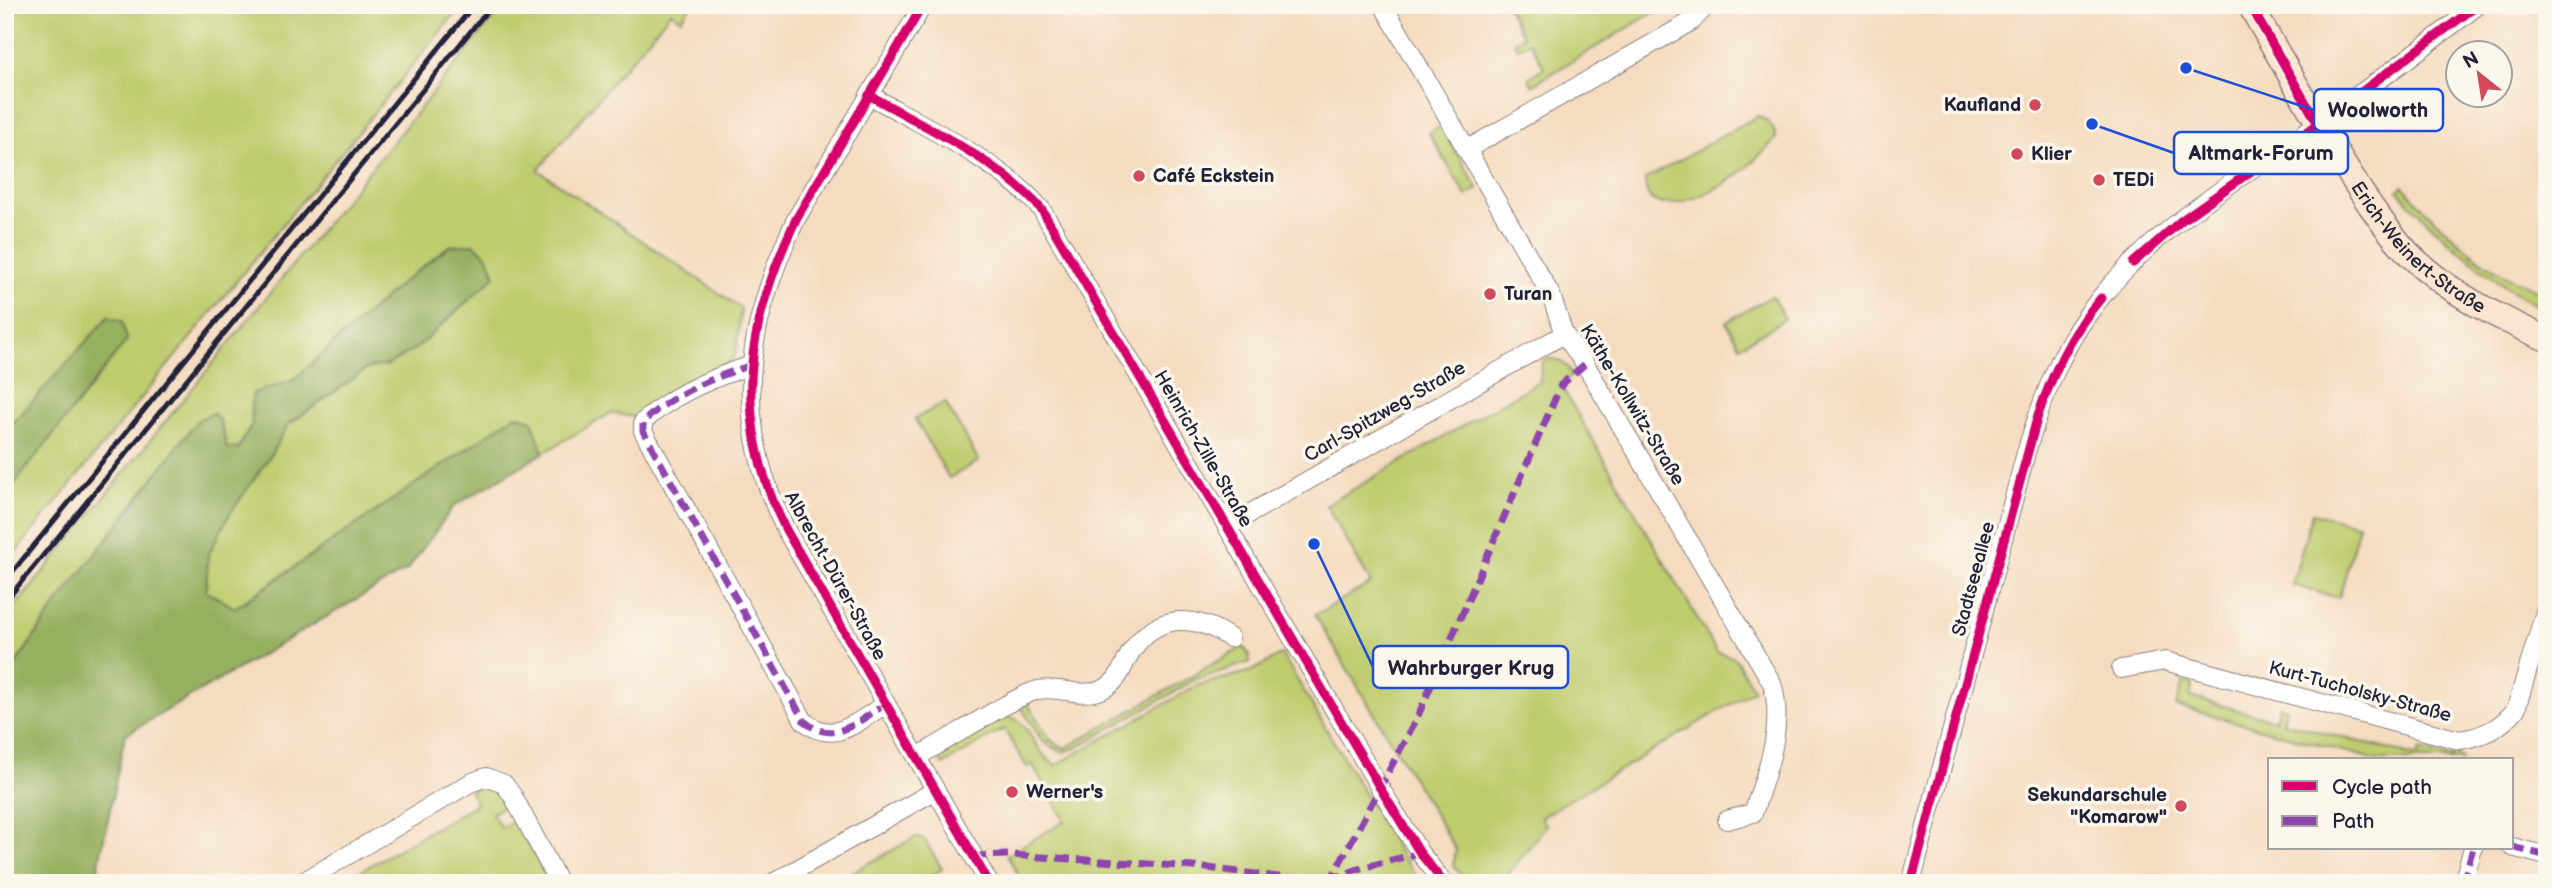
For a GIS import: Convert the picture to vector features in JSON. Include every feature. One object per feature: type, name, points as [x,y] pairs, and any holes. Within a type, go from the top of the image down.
[{"type":"street","name":"Albrecht-Dürer-Straße","points":[[923,5],[796,219],[780,253],[760,310],[752,365],[751,409],[755,439],[772,503],[989,883]]},
{"type":"street","name":"Käthe-Kollwitz-Straße","points":[[1383,5],[1551,295],[1563,334],[1585,364],[1772,683],[1778,718],[1771,756],[1754,813],[1727,820]]},
{"type":"street","points":[[1466,150],[1692,21],[1707,5]]},
{"type":"street","name":"Erich-Weinert-Straße","points":[[2249,5],[2318,124],[2378,216],[2413,257],[2470,301],[2547,340]]},
{"type":"street","name":"Stadtseeallee","points":[[1911,883],[2027,449],[2049,382],[2090,311],[2133,263],[2220,191],[2318,124],[2478,5]]},
{"type":"street","name":"Heinrich-Zille-Straße","points":[[869,95],[981,159],[1030,195],[1040,207],[1059,235],[1387,799],[1420,853],[1444,883]]},
{"type":"street","name":"Carl-Spitzweg-Straße","points":[[1228,526],[1563,334]]},
{"type":"street","points":[[752,365],[710,379],[653,413],[643,422],[647,442],[804,721],[814,730],[837,733],[886,704]]},
{"type":"street","name":"Kurt-Tucholsky-Straße","points":[[2121,669],[2165,661],[2459,740],[2477,737],[2507,720],[2516,709],[2547,606]]},
{"type":"street","points":[[917,757],[1026,694],[1051,690],[1087,693],[1109,686],[1120,675],[1130,651],[1139,640],[1152,629],[1166,623],[1186,620],[1202,622],[1230,638]]},
{"type":"street","points":[[301,883],[470,783],[486,777],[504,784],[513,796],[559,883]]},
{"type":"street","points":[[774,883],[936,790]]},
{"type":"street","points":[[2514,848],[2547,856]]},
{"type":"street","points":[[2463,883],[2472,850]]},
{"type":"green space","points":[[5,5],[462,5],[5,565],[5,496],[127,340],[5,426]]},
{"type":"green space","points":[[504,5],[691,5],[681,19],[671,12],[538,170],[741,308],[736,353],[729,363],[634,417],[611,413],[543,453],[532,420],[516,415],[235,608],[206,591],[208,555],[229,515],[288,425],[368,368],[389,365],[449,246],[403,282],[292,382],[253,393],[252,424],[238,449],[227,449],[220,421],[198,420],[58,603],[5,679],[5,619]]},
{"type":"green space","points":[[1506,5],[1666,5],[1532,85],[1529,78],[1544,67],[1530,42],[1518,48],[1514,42],[1523,36]]},
{"type":"green space","points":[[1758,116],[1770,124],[1776,138],[1751,164],[1730,180],[1713,190],[1675,203],[1653,200],[1647,192],[1646,179]]},
{"type":"green space","points":[[1441,126],[1478,189],[1466,196],[1429,133]]},
{"type":"green space","points":[[2403,186],[2468,250],[2506,276],[2547,295],[2547,311],[2507,288],[2448,241],[2398,190]]},
{"type":"green space","points":[[474,244],[488,256],[495,276],[419,346],[388,365],[368,368],[288,425],[229,515],[208,555],[206,591],[235,608],[516,415],[532,420],[543,453],[454,506],[408,569],[125,735],[95,883],[5,883],[5,679],[58,603],[198,420],[213,413],[220,421],[227,448],[238,449],[252,424],[253,393],[292,381],[403,282],[449,246]]},
{"type":"green space","points":[[1772,296],[1785,319],[1740,346],[1726,322]]},
{"type":"green space","points":[[108,317],[122,321],[127,340],[5,496],[5,426],[15,421]]},
{"type":"green space","points":[[1547,359],[1560,361],[1568,369],[1572,376],[1560,384],[1717,652],[1735,658],[1754,690],[1541,817],[1546,826],[1501,883],[1469,883],[1453,866],[1456,850],[1315,615],[1371,583],[1326,505],[1540,381],[1542,363]]},
{"type":"green space","points":[[945,402],[979,461],[949,478],[915,419]]},
{"type":"green space","points":[[2312,513],[2359,525],[2339,598],[2292,585]]},
{"type":"green space","points":[[1243,647],[1249,654],[1250,662],[1195,680],[1074,749],[1062,752],[1043,742],[1020,705],[1026,701],[1050,740],[1065,748]]},
{"type":"green space","points":[[1282,654],[1398,850],[1421,883],[1023,883],[1007,855],[1065,821],[1032,764],[1027,767],[1004,729],[943,765],[937,755],[1001,716],[1019,721],[1048,760],[1056,765],[1196,686],[1252,671]]},
{"type":"green space","points":[[2183,682],[2193,684],[2190,697],[2275,720],[2279,706],[2286,708],[2283,722],[2418,757],[2420,750],[2452,758],[2370,758],[2176,706]]},
{"type":"green space","points":[[478,787],[495,791],[509,803],[492,813],[501,828],[516,819],[547,879],[546,883],[536,883],[532,876],[520,883],[340,883],[476,804],[470,791]]},
{"type":"green space","points":[[916,837],[924,839],[942,869],[918,883],[833,883]]},
{"type":"railway","points":[[5,581],[474,5]]},
{"type":"railway","points":[[5,602],[492,5]]},
{"type":"marked path","points":[[1329,883],[1417,718],[1561,385],[1585,364]]},
{"type":"marked path","points":[[752,365],[708,381],[680,395],[643,422],[643,431],[804,721],[826,732],[836,731],[856,723],[886,704]]},
{"type":"marked path","points":[[2514,848],[2547,856]]},
{"type":"marked path","points":[[2463,883],[2472,850]]},
{"type":"marked path","points":[[973,856],[1011,855],[1208,868],[1302,880],[1331,879],[1361,868],[1420,853]]},
{"type":"cycle path","points":[[923,5],[796,219],[779,259],[765,298],[756,336],[751,374],[752,412],[757,450],[786,530],[989,883]]},
{"type":"cycle path","points":[[2250,5],[2318,124]]},
{"type":"cycle path","points":[[2133,263],[2182,220],[2318,124],[2478,5]]},
{"type":"cycle path","points":[[869,95],[984,161],[1042,210],[1380,788],[1420,853],[1444,883]]},
{"type":"cycle path","points":[[1911,883],[2038,415],[2064,354],[2101,298]]},
{"type":"place","name":"Woolworth","points":[[2186,68]]},
{"type":"place","name":"Kaufland","points":[[2035,105]]},
{"type":"place","name":"Altmark-Forum","points":[[2092,124]]},
{"type":"place","name":"Klier","points":[[2017,154]]},
{"type":"place","name":"Café Eckstein","points":[[1139,176]]},
{"type":"place","name":"TEDi","points":[[2099,180]]},
{"type":"place","name":"Turan","points":[[1490,294]]},
{"type":"place","name":"Wahrburger Krug","points":[[1314,544]]},
{"type":"place","name":"Werner's","points":[[1012,792]]},
{"type":"place","name":"Sekundarschule \"Komarow\"","points":[[2181,806]]}]
